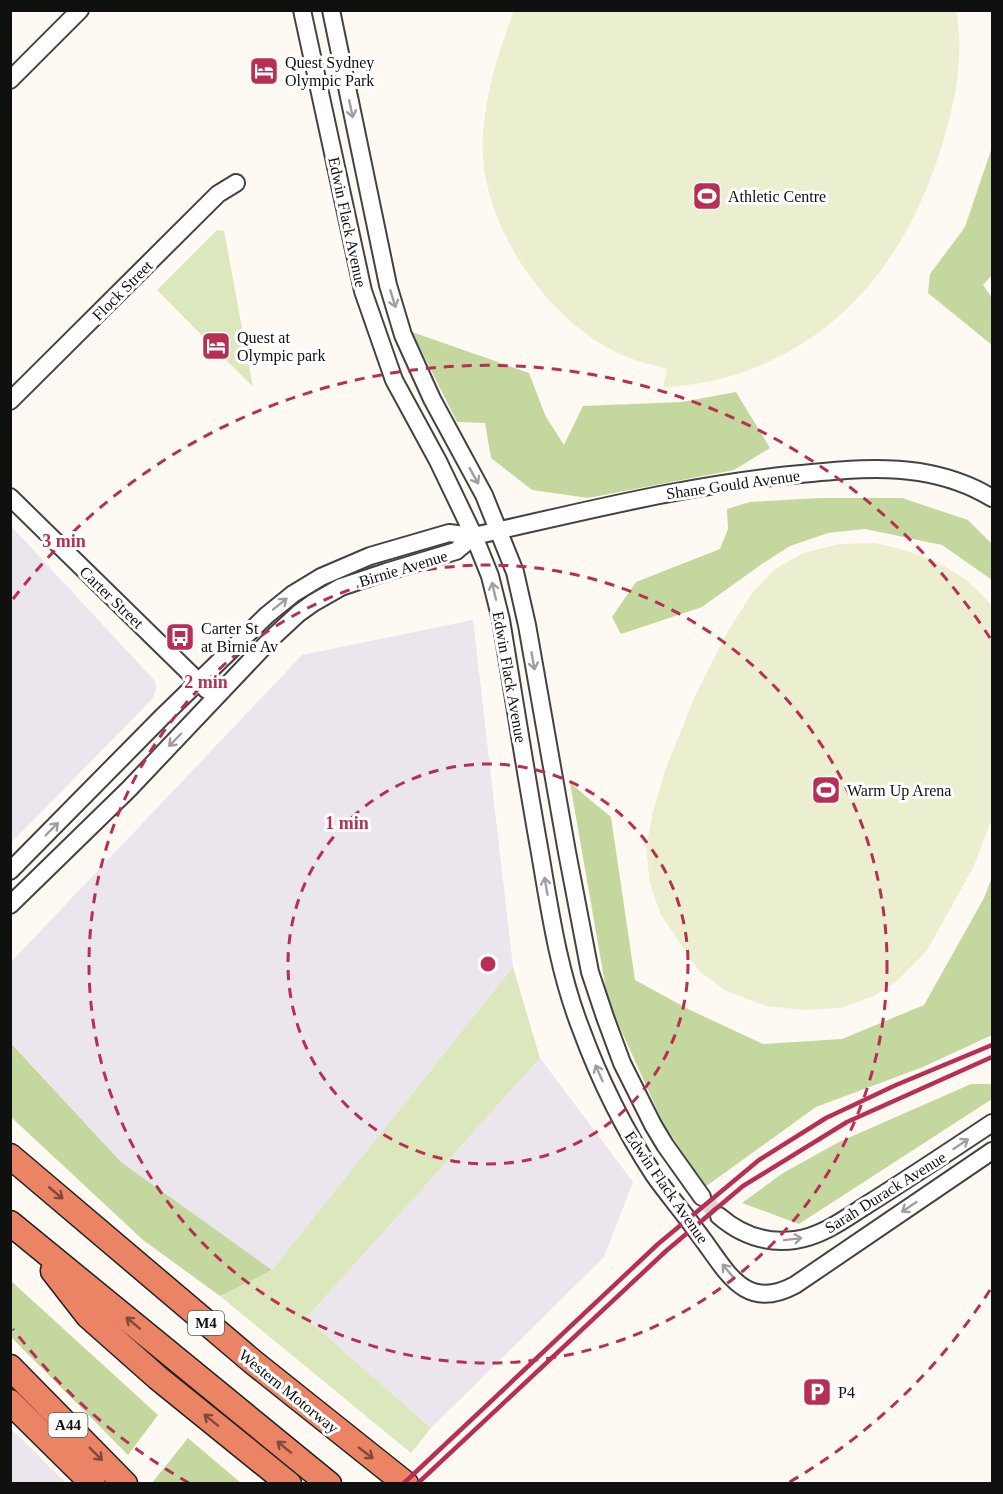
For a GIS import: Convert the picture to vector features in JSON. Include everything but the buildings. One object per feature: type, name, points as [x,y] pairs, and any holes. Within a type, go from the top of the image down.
[{"type":"highway","name":"Western Motorway","points":[[10,1156],[253,1362],[406,1484]]},
{"type":"highway","points":[[17,1229],[88,1316],[158,1378],[289,1484]]},
{"type":"highway","points":[[17,1229],[329,1484]]},
{"type":"highway","name":"A44","points":[[10,1367],[125,1484]]},
{"type":"highway","name":"A44","points":[[10,1402],[93,1484]]},
{"type":"street","points":[[10,80],[80,10]]},
{"type":"street","name":"Edwin Flack Avenue","points":[[302,10],[363,291],[394,380],[438,461],[474,536],[490,576],[501,620],[550,914],[566,983],[580,1028],[617,1112],[656,1177],[741,1286],[754,1293],[778,1294]]},
{"type":"street","name":"Edwin Flack Avenue","points":[[331,10],[388,285],[403,334],[432,399],[484,495],[515,572],[527,625],[590,972],[622,1063],[665,1145],[702,1197]]},
{"type":"street","name":"Flock Street","points":[[10,401],[218,194],[236,183]]},
{"type":"street","name":"Shane Gould Avenue","points":[[474,536],[644,497],[713,485],[863,468],[920,472],[964,484],[993,498]]},
{"type":"street","name":"Carter Street","points":[[10,497],[214,697]]},
{"type":"street","name":"Birnie Avenue","points":[[10,871],[162,717],[279,605],[305,586],[333,571],[370,556],[449,533],[474,536]]},
{"type":"street","name":"Birnie Avenue","points":[[10,905],[129,789],[214,697],[286,624],[313,603],[341,587],[456,551],[474,536]]},
{"type":"street","points":[[333,571],[341,587]]},
{"type":"street","points":[[617,1112],[640,1099]]},
{"type":"street","name":"Sarah Durack Avenue","points":[[737,1230],[753,1237],[777,1241],[796,1240],[816,1235],[911,1179],[993,1123]]},
{"type":"street","name":"Sarah Durack Avenue","points":[[778,1294],[821,1269],[993,1150]]},
{"type":"street","name":"Edwin Flack Avenue","points":[[718,1216],[737,1230]]},
{"type":"shaded area","points":[[11,526],[155,681],[156,689],[153,698],[11,843]]},
{"type":"shaded area","points":[[473,620],[513,967],[272,1270],[121,1162],[11,1042],[11,962],[302,655]]},
{"type":"shaded area","points":[[540,1058],[633,1182],[604,1257],[431,1428],[306,1318]]},
{"type":"shaded area","points":[[11,1429],[66,1483],[11,1483]]},
{"type":"green space","name":"Athletic Centre","points":[[514,11],[956,11],[959,28],[959,62],[951,113],[928,185],[911,222],[890,257],[866,289],[838,317],[807,341],[771,361],[731,376],[663,388],[667,369],[627,357],[600,343],[550,302],[512,248],[498,218],[488,188],[483,158],[484,122],[496,64]]},
{"type":"green space","points":[[992,147],[992,275],[983,285],[992,298],[992,345],[928,293],[930,274],[965,227]]},
{"type":"green space","points":[[217,230],[224,231],[253,387],[157,290]]},
{"type":"green space","points":[[412,332],[529,373],[545,415],[564,445],[583,406],[682,402],[736,392],[770,448],[734,470],[588,498],[532,490],[491,458],[485,423],[457,422]]},
{"type":"green space","points":[[821,498],[902,498],[968,520],[992,544],[992,580],[942,545],[865,529],[828,533],[790,546],[702,607],[621,634],[612,617],[636,582],[720,549],[728,529],[727,509],[750,502]]},
{"type":"green space","name":"Warm Up Arena","points":[[875,543],[925,557],[940,564],[967,581],[992,606],[992,819],[974,866],[926,952],[897,981],[874,996],[840,1008],[804,1010],[766,1006],[726,991],[699,971],[661,915],[650,884],[646,847],[653,811],[666,768],[695,696],[729,629],[753,592],[775,569],[803,553],[839,544]]},
{"type":"green space","points":[[570,783],[611,817],[635,980],[690,1010],[763,1044],[842,1039],[924,1005],[984,898],[992,877],[992,1035],[923,1067],[816,1107],[705,1187],[662,1121],[608,1001]]},
{"type":"green space","points":[[513,967],[540,1058],[306,1318],[431,1428],[411,1453],[220,1296],[272,1270]]},
{"type":"green space","points":[[10,1042],[121,1162],[272,1270],[220,1296],[143,1240],[11,1117]]},
{"type":"green space","points":[[971,1084],[992,1084],[992,1099],[799,1224],[742,1203],[783,1173],[839,1142]]},
{"type":"green space","points":[[11,1281],[158,1415],[128,1455],[11,1337]]},
{"type":"green space","points":[[188,1438],[241,1483],[152,1483]]},
{"type":"tunnel","points":[[702,1197],[719,1216]]},
{"type":"railway","points":[[403,1484],[658,1244],[759,1160],[826,1118],[896,1085],[992,1045]]},
{"type":"railway","points":[[417,1484],[666,1251],[743,1186],[847,1122],[992,1057]]},
{"type":"place","name":"Quest Sydney Olympic Park","points":[[264,71]]},
{"type":"place","name":"Athletic Centre","points":[[707,196]]},
{"type":"place","name":"Quest at Olympic park","points":[[216,346]]},
{"type":"place","name":"Carter St at Birnie Av","points":[[180,637]]},
{"type":"place","name":"Warm Up Arena","points":[[826,790]]},
{"type":"place","name":"P4","points":[[817,1392]]}]
